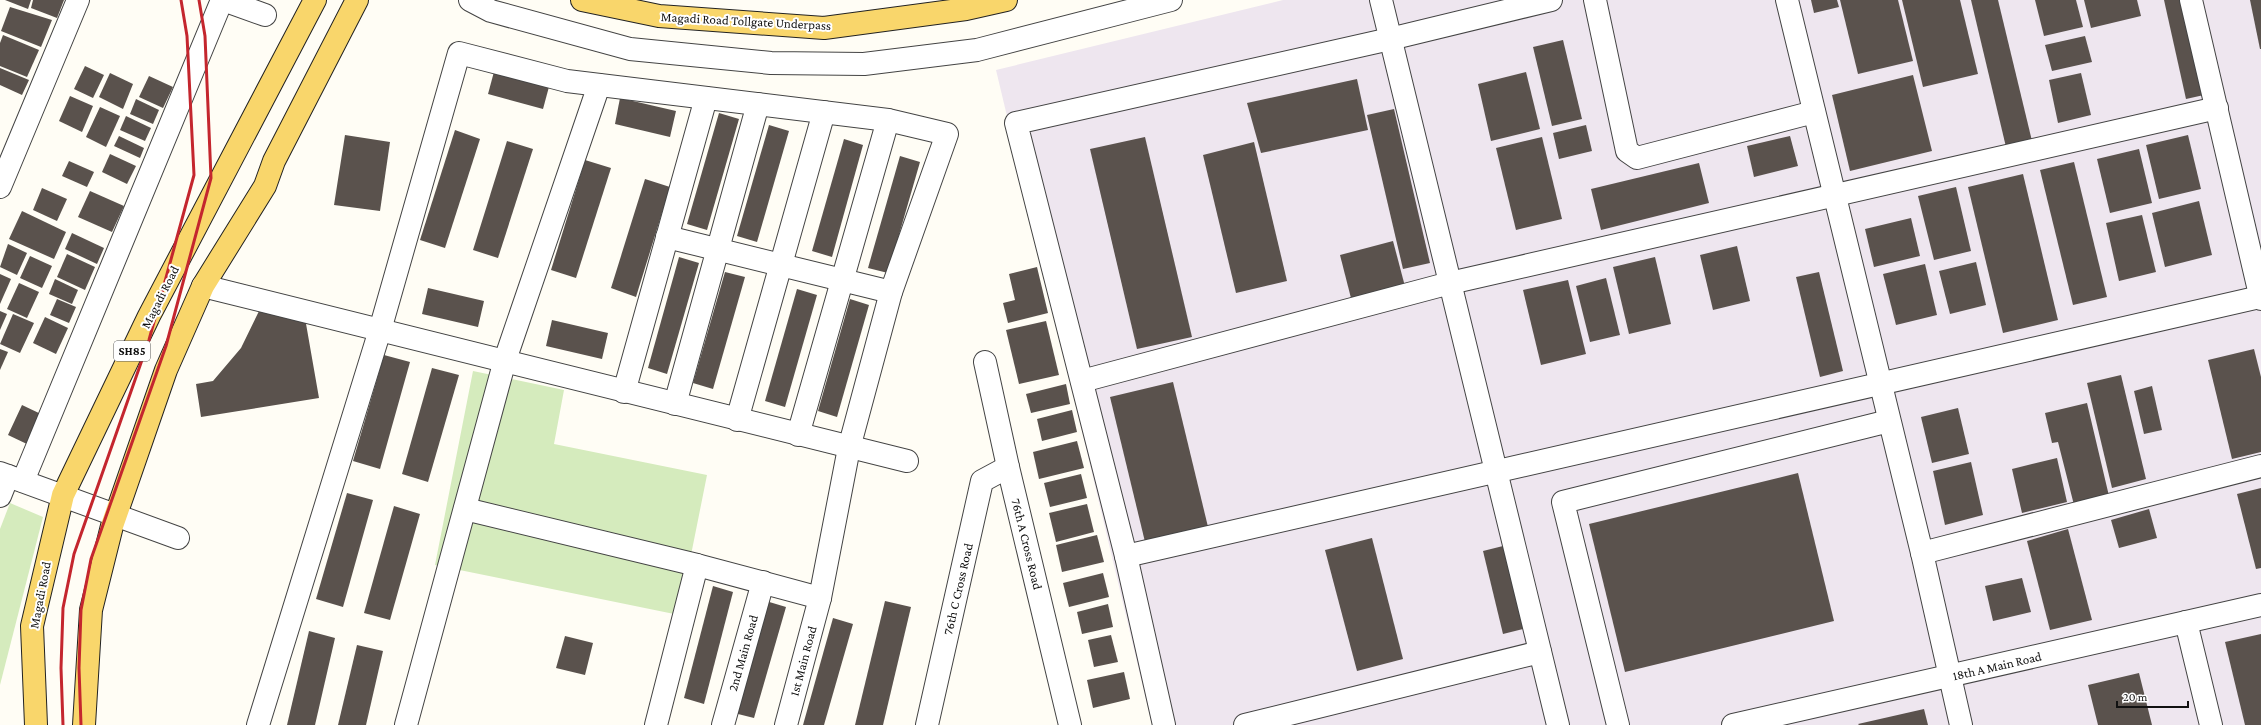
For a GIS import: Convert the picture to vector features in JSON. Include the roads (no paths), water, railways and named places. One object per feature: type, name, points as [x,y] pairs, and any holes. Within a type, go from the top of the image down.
[{"type":"main road","points":[[353,8],[368,0]]},
{"type":"main road","name":"Magadi Road Tollgate Underpass","points":[[582,0],[659,16],[824,28],[966,9],[1006,0]]},
{"type":"main road","name":"Magadi Road","points":[[36,725],[32,626],[63,495],[149,316],[314,1]]},
{"type":"main road","name":"SH85","points":[[84,725],[91,610],[116,514],[166,370],[203,286],[266,186],[274,161],[353,8]]},
{"type":"street","points":[[0,187],[78,0]]},
{"type":"street","points":[[178,538],[63,495],[8,482],[223,0],[265,15]]},
{"type":"street","points":[[470,0],[491,11],[630,49],[771,63],[864,64],[977,50],[1171,0]]},
{"type":"street","points":[[1381,0],[1558,725]]},
{"type":"street","points":[[1164,725],[1126,556],[1016,123],[1390,39],[1551,0]]},
{"type":"street","points":[[1595,0],[1627,151],[1637,158],[1814,112]]},
{"type":"street","points":[[1787,0],[1922,553],[1961,725]]},
{"type":"street","points":[[1126,556],[1496,470],[2261,298],[2191,0]]},
{"type":"street","points":[[258,725],[380,330],[459,54],[567,81],[888,120],[798,435]]},
{"type":"street","points":[[406,725],[506,362],[598,85]]},
{"type":"street","points":[[624,392],[706,98]]},
{"type":"street","points":[[675,404],[758,104]]},
{"type":"street","points":[[1082,381],[1450,283],[2217,108]]},
{"type":"street","points":[[737,420],[824,112]]},
{"type":"street","name":"1st Main Road","points":[[786,725],[820,598],[849,448],[891,292],[947,134],[888,120]]},
{"type":"street","points":[[667,237],[891,292]]},
{"type":"street","points":[[203,286],[907,462]]},
{"type":"street","name":"76th A Cross Road","points":[[985,362],[1008,467],[1070,725]]},
{"type":"street","points":[[1618,725],[1563,502],[1890,421]]},
{"type":"street","points":[[1922,553],[2261,466]]},
{"type":"street","name":"76th C Cross Road","points":[[927,725],[982,482],[1008,467]]},
{"type":"street","points":[[466,509],[697,565],[820,598]]},
{"type":"street","points":[[656,725],[697,565]]},
{"type":"street","name":"2nd Main Road","points":[[723,725],[763,582]]},
{"type":"street","name":"18th A Main Road","points":[[1733,725],[1778,720],[1950,677],[2261,605]]},
{"type":"street","points":[[2186,622],[2211,725]]},
{"type":"street","points":[[1245,725],[1540,652]]},
{"type":"railway","points":[[63,725],[61,668],[63,608],[74,554],[149,340],[194,175],[187,36],[181,0]]},
{"type":"railway","points":[[81,725],[79,668],[81,610],[91,559],[166,346],[211,178],[205,36],[199,0]]}]
